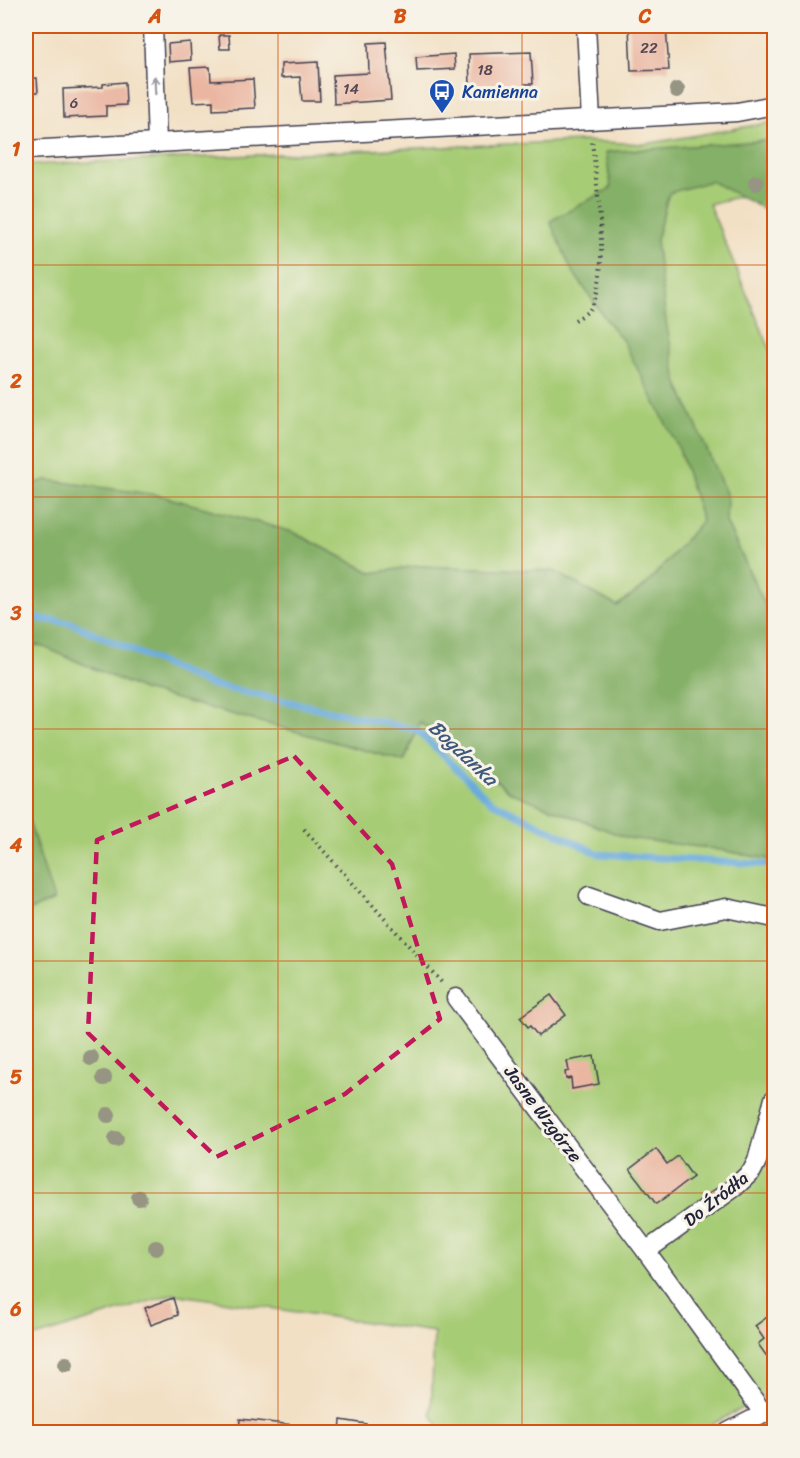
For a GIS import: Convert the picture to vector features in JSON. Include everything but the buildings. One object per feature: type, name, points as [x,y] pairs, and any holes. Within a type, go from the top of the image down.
[{"type":"street","points":[[153,26],[157,143]]},
{"type":"street","points":[[586,26],[591,120]]},
{"type":"street","points":[[26,150],[744,112],[774,105]]},
{"type":"street","points":[[589,896],[660,921],[726,908],[774,918]]},
{"type":"street","name":"Jasne Wzgórze","points":[[456,998],[769,1411]]},
{"type":"street","name":"Do Źródła","points":[[646,1251],[735,1187],[752,1171],[758,1161],[774,1099]]},
{"type":"street","points":[[728,1432],[769,1411]]},
{"type":"path","points":[[575,320],[589,310],[598,291],[601,262],[591,120]]},
{"type":"path","points":[[304,829],[456,998]]},
{"type":"highlighted area","points":[[294,756],[392,864],[440,1019],[345,1094],[216,1157],[88,1033],[97,840]]},
{"type":"green space","points":[[774,122],[774,188],[709,204],[774,359],[774,624],[726,522],[702,522],[645,586],[616,606],[554,571],[417,566],[372,573],[293,532],[47,480],[26,486],[26,165],[581,141],[645,144]]},
{"type":"green space","points":[[774,140],[774,205],[762,208],[711,181],[669,193],[656,240],[666,321],[677,381],[727,496],[726,522],[774,624],[774,860],[715,849],[627,838],[512,793],[420,722],[404,761],[143,690],[44,647],[26,643],[26,486],[47,480],[158,495],[293,532],[372,573],[417,566],[554,571],[617,606],[645,586],[702,521],[679,449],[623,341],[571,269],[550,221],[611,188],[606,152]]},
{"type":"green space","points":[[26,643],[404,761],[420,722],[512,793],[715,849],[774,860],[774,1391],[698,1432],[444,1432],[431,1415],[434,1332],[173,1294],[26,1340],[26,912],[53,900],[26,812]]},
{"type":"green space","points":[[26,812],[54,900],[26,912]]},
{"type":"waterway","name":"Bogdanka","points":[[26,617],[71,623],[208,684],[417,730],[490,801],[599,854],[774,865]]},
{"type":"place","name":"Kamienna","points":[[442,115]]}]
